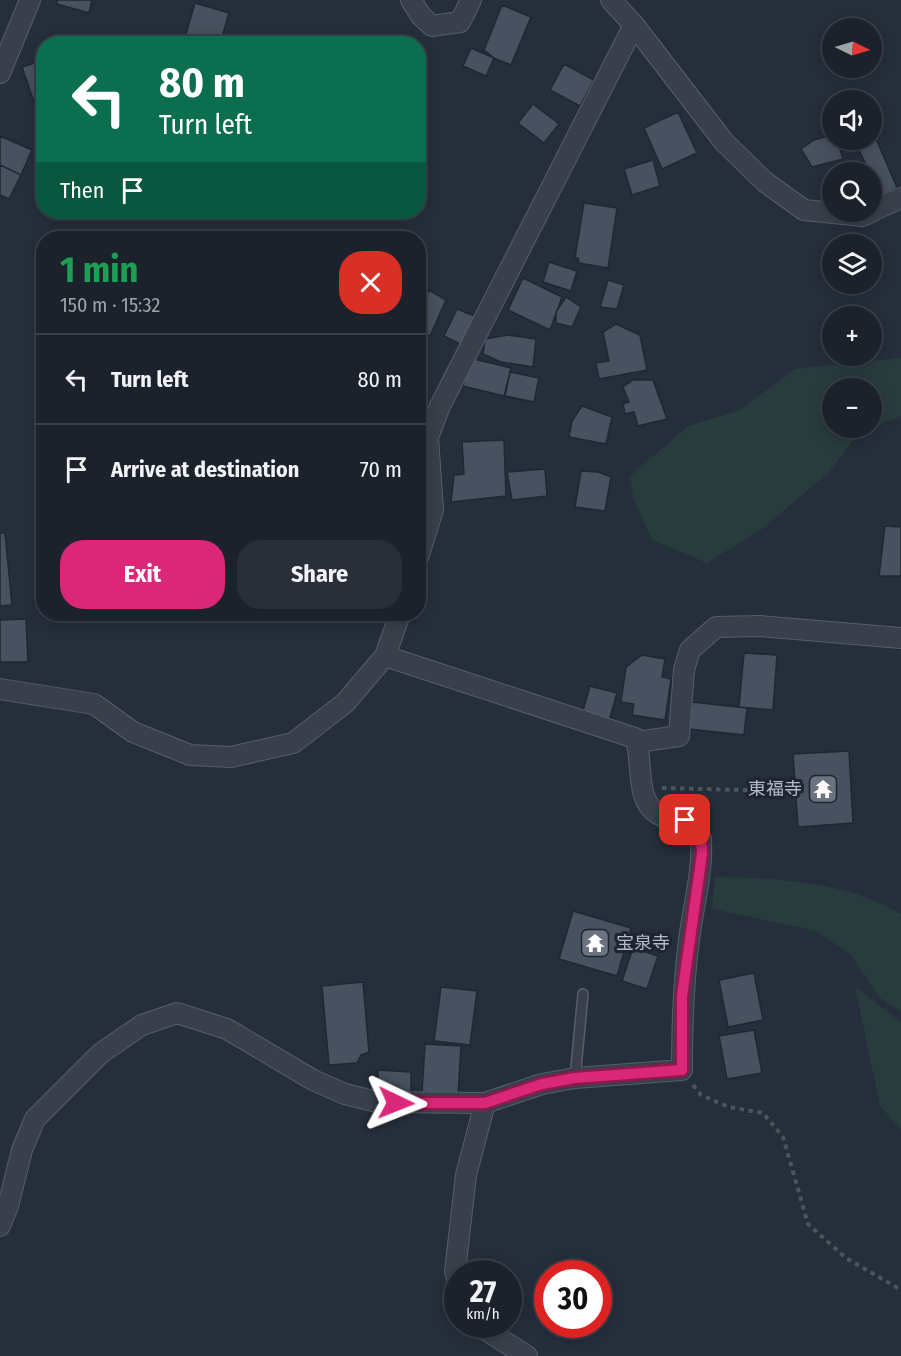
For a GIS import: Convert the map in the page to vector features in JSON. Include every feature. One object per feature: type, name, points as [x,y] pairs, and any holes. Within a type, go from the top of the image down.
[{"type":"street","points":[[0,73],[30,0]]},
{"type":"street","points":[[411,0],[421,16],[432,26],[460,22],[471,0]]},
{"type":"street","points":[[611,0],[634,25],[724,142],[765,182],[804,210],[822,212]]},
{"type":"street","points":[[426,532],[433,510],[428,437],[440,406],[634,25]]},
{"type":"street","points":[[882,206],[901,198]]},
{"type":"street","points":[[0,689],[94,704],[132,732],[190,755],[231,757],[293,743],[345,703],[385,656],[398,621]]},
{"type":"street","points":[[637,742],[679,736],[684,670],[690,650],[716,627],[760,626],[901,638]]},
{"type":"street","points":[[0,1226],[8,1206],[22,1150],[35,1119],[101,1053],[142,1025],[177,1013],[227,1029],[313,1080],[345,1094],[377,1102],[485,1103],[542,1084],[575,1078],[682,1070],[682,996],[689,936],[697,906],[701,839],[685,820],[658,814],[648,801],[640,776],[635,738],[385,656]]},
{"type":"street","points":[[456,1260],[466,1175],[485,1103]]},
{"type":"street","points":[[498,1338],[527,1356]]},
{"type":"lane","points":[[575,1078],[583,994]]},
{"type":"path","points":[[665,788],[785,790]]},
{"type":"path","points":[[682,1070],[700,1095],[729,1107],[763,1113],[783,1137],[808,1224],[846,1258],[901,1290]]},
{"type":"shaded area","points":[[901,358],[901,416],[882,423],[882,378],[822,378],[822,438],[855,438],[827,474],[762,529],[707,563],[652,540],[633,497],[630,476],[688,426],[738,411],[795,369],[824,366],[882,366],[882,360]]},
{"type":"shaded area","points":[[715,877],[811,883],[858,894],[901,914],[901,1012],[880,998],[850,954],[816,931],[712,909]]},
{"type":"shaded area","points":[[855,987],[901,1022],[901,1130],[880,1106]]},
{"type":"building","points":[[57,0],[92,0],[89,13],[57,4]]},
{"type":"building","points":[[195,3],[229,13],[222,36],[185,36]]},
{"type":"building","points":[[502,5],[531,17],[511,65],[494,58],[484,50]]},
{"type":"building","points":[[471,48],[494,58],[486,76],[463,66]]},
{"type":"building","points":[[36,63],[36,101],[34,102],[22,67]]},
{"type":"building","points":[[564,64],[594,80],[580,106],[550,90]]},
{"type":"building","points":[[533,104],[559,124],[544,143],[518,123]]},
{"type":"building","points":[[678,112],[697,153],[662,169],[644,128]]},
{"type":"building","points":[[0,136],[32,150],[21,175],[0,165]]},
{"type":"building","points":[[822,138],[822,150],[840,150],[843,159],[822,162],[822,164],[812,167],[801,149],[814,140]]},
{"type":"building","points":[[859,150],[881,150],[897,188],[882,196],[882,162],[865,162]]},
{"type":"building","points":[[653,160],[660,186],[632,195],[624,169]]},
{"type":"building","points":[[0,165],[21,175],[9,199],[0,195]]},
{"type":"building","points":[[584,203],[617,208],[608,268],[579,263],[578,258],[575,258]]},
{"type":"building","points":[[549,262],[577,271],[571,291],[543,282]]},
{"type":"building","points":[[523,278],[562,297],[550,330],[508,310]]},
{"type":"building","points":[[608,280],[624,285],[617,309],[600,307]]},
{"type":"building","points":[[429,290],[446,300],[430,336],[426,334],[426,296]]},
{"type":"building","points":[[566,297],[581,307],[572,327],[556,323],[556,312]]},
{"type":"building","points":[[457,309],[477,317],[462,345],[444,336]]},
{"type":"building","points":[[616,324],[640,335],[647,370],[599,379],[596,363],[609,361],[603,332]]},
{"type":"building","points":[[508,335],[536,339],[533,367],[501,362],[483,354],[485,339]]},
{"type":"building","points":[[470,358],[511,368],[504,396],[463,386]]},
{"type":"building","points":[[510,372],[539,378],[534,402],[505,396]]},
{"type":"building","points":[[633,380],[653,380],[667,419],[638,426],[634,412],[625,414],[623,404],[629,402],[623,387]]},
{"type":"building","points":[[582,406],[612,417],[606,444],[569,437],[572,421]]},
{"type":"building","points":[[504,440],[506,496],[451,502],[454,475],[464,474],[462,442]]},
{"type":"building","points":[[545,469],[547,496],[512,500],[507,472]]},
{"type":"building","points":[[581,471],[598,472],[611,477],[605,511],[575,507]]},
{"type":"building","points":[[885,526],[901,527],[901,576],[879,576]]},
{"type":"building","points":[[0,533],[5,533],[12,605],[0,606]]},
{"type":"building","points":[[26,619],[28,662],[0,662],[0,620]]},
{"type":"building","points":[[744,653],[777,655],[773,710],[739,707]]},
{"type":"building","points":[[642,655],[665,659],[662,677],[671,679],[665,720],[632,715],[634,704],[621,702],[626,667]]},
{"type":"building","points":[[590,686],[617,693],[609,721],[582,714]]},
{"type":"building","points":[[692,702],[747,708],[744,735],[689,729]]},
{"type":"building","name":"東福寺","points":[[849,751],[853,823],[798,827],[793,754]]},
{"type":"building","name":"宝泉寺","points":[[573,911],[631,928],[617,976],[559,959]]},
{"type":"building","points":[[633,948],[658,956],[647,989],[622,981]]},
{"type":"building","points":[[754,973],[763,1020],[728,1027],[719,980]]},
{"type":"building","points":[[363,982],[369,1052],[361,1055],[357,1063],[329,1065],[322,986]]},
{"type":"building","points":[[441,987],[477,991],[470,1045],[434,1041]]},
{"type":"building","points":[[754,1030],[762,1073],[727,1079],[719,1036]]},
{"type":"building","points":[[425,1044],[461,1046],[458,1095],[422,1092]]},
{"type":"building","points":[[378,1070],[411,1072],[411,1094],[378,1097]]},
{"type":"place","name":"東福寺","points":[[823,789]]},
{"type":"place","name":"宝泉寺","points":[[595,943]]},
{"type":"route","points":[[396,1103],[485,1103],[542,1084],[575,1078],[682,1070],[682,996],[689,936],[697,906],[702,854],[701,839],[695,828],[685,820]]}]
